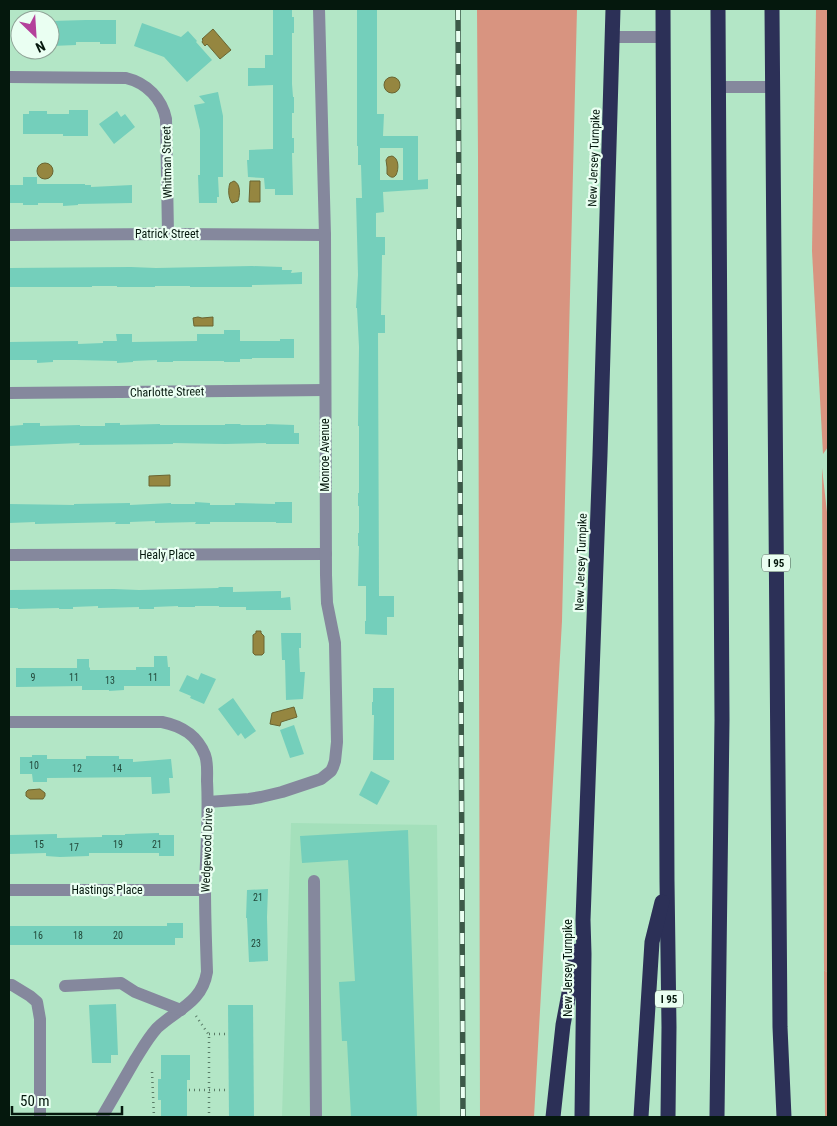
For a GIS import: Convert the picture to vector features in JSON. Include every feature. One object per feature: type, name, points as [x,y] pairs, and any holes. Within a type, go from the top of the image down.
[{"type":"highway","name":"New Jersey Turnpike","points":[[582,1117],[583,920],[600,455],[612,9]]},
{"type":"highway","name":"I 95","points":[[663,9],[668,1117]]},
{"type":"highway","points":[[717,1117],[722,720],[718,9]]},
{"type":"highway","name":"I 95","points":[[772,9],[780,988],[784,1117]]},
{"type":"highway","points":[[641,1117],[652,942],[667,881]]},
{"type":"highway","points":[[553,1117],[563,1025],[583,920]]},
{"type":"street","name":"Monroe Avenue","points":[[208,802],[249,799],[282,792],[321,779],[330,771],[335,761],[337,742],[336,656],[327,603],[325,234],[319,9]]},
{"type":"street","points":[[612,37],[663,37]]},
{"type":"street","name":"Whitman Street","points":[[9,77],[126,78],[134,80],[149,89],[162,106],[166,119],[168,234]]},
{"type":"street","points":[[719,87],[772,87]]},
{"type":"street","name":"Patrick Street","points":[[9,236],[325,234]]},
{"type":"street","name":"Charlotte Street","points":[[9,393],[325,390]]},
{"type":"street","name":"Healy Place","points":[[9,555],[326,554]]},
{"type":"street","name":"Wedgewood Drive","points":[[9,722],[162,722],[186,730],[205,755],[208,802],[205,890],[207,972],[205,981],[202,990],[194,999],[157,1028],[149,1038],[102,1117]]},
{"type":"street","points":[[314,881],[316,1117]]},
{"type":"street","name":"Hastings Place","points":[[9,890],[205,890]]},
{"type":"street","points":[[65,986],[121,983],[135,992],[184,1007]]},
{"type":"street","points":[[9,985],[12,985],[37,1002],[40,1019],[40,1117]]},
{"type":"path","points":[[184,1007],[209,1034],[209,1117]]},
{"type":"path","points":[[209,1034],[226,1034]]},
{"type":"path","points":[[152,1072],[154,1117]]},
{"type":"path","points":[[189,1090],[226,1090]]},
{"type":"shaded area","points":[[477,9],[577,9],[562,621],[534,1117],[480,1117]]},
{"type":"shaded area","points":[[816,9],[828,9],[828,447],[823,454],[812,251]]},
{"type":"shaded area","points":[[213,29],[231,50],[220,59],[207,44],[205,46],[202,42],[202,39]]},
{"type":"shaded area","points":[[392,77],[400,85],[392,93],[384,85]]},
{"type":"shaded area","points":[[392,156],[397,161],[398,170],[395,176],[390,177],[387,174],[386,160]]},
{"type":"shaded area","points":[[45,163],[51,165],[53,171],[51,177],[45,179],[39,177],[37,171],[39,165]]},
{"type":"shaded area","points":[[234,181],[239,187],[239,196],[238,201],[232,203],[229,196],[229,188],[230,183]]},
{"type":"shaded area","points":[[250,181],[260,181],[260,202],[249,202]]},
{"type":"shaded area","points":[[213,317],[213,326],[194,326],[193,318]]},
{"type":"shaded area","points":[[822,468],[828,521],[828,973],[824,970]]},
{"type":"shaded area","points":[[170,475],[170,486],[149,486],[149,476]]},
{"type":"shaded area","points":[[256,631],[261,631],[264,636],[264,653],[262,655],[255,655],[253,653],[253,635]]},
{"type":"shaded area","points":[[294,707],[297,717],[281,722],[280,726],[270,724],[272,713]]},
{"type":"shaded area","points":[[40,789],[45,793],[43,799],[30,799],[26,796],[28,790]]},
{"type":"shaded area","points":[[291,823],[437,825],[440,1117],[282,1117]]},
{"type":"shaded area","points":[[824,970],[828,973],[828,1117],[825,1117]]},
{"type":"building","points":[[274,9],[292,9],[292,17],[294,17],[294,33],[292,33],[292,84],[294,97],[294,113],[292,113],[292,138],[294,138],[294,153],[292,153],[293,195],[275,195],[275,189],[265,189],[264,178],[248,177],[247,160],[249,160],[249,150],[273,149],[273,85],[248,86],[248,68],[265,68],[265,55],[273,55]]},
{"type":"building","points":[[357,9],[377,9],[377,114],[384,114],[383,136],[418,136],[418,180],[428,179],[428,189],[383,192],[384,212],[376,213],[376,237],[385,237],[385,255],[382,255],[381,315],[385,315],[385,333],[378,333],[379,596],[394,596],[394,617],[387,617],[387,635],[365,634],[366,586],[358,586],[359,347],[356,308],[358,275],[356,198],[362,198],[361,165],[358,165]],"holes":[[[380,148],[403,148],[403,180],[380,180]]]},
{"type":"building","points":[[116,20],[116,44],[76,42],[76,45],[60,46],[60,21]]},
{"type":"building","points":[[142,23],[181,37],[188,31],[212,60],[187,82],[164,57],[134,46]]},
{"type":"building","points":[[218,92],[223,116],[223,177],[218,177],[219,197],[217,197],[217,203],[199,203],[200,130],[194,105],[205,103],[199,96]]},
{"type":"building","points":[[69,110],[88,110],[88,136],[23,134],[23,114],[29,114],[29,111],[47,111],[47,114],[69,114]]},
{"type":"building","points":[[117,111],[121,117],[125,114],[135,127],[114,144],[99,124]]},
{"type":"building","points":[[23,177],[37,177],[37,184],[85,184],[91,185],[91,187],[132,185],[132,203],[63,206],[63,203],[23,205],[23,203],[9,203],[9,185],[23,185]]},
{"type":"building","points":[[282,267],[282,270],[292,270],[291,273],[302,272],[302,284],[252,285],[252,287],[9,287],[9,268]]},
{"type":"building","points":[[224,330],[240,330],[240,341],[294,339],[294,358],[252,358],[240,359],[240,362],[157,362],[157,360],[117,363],[117,361],[53,360],[53,362],[37,363],[37,360],[9,360],[9,342],[78,341],[78,344],[103,343],[103,341],[117,341],[116,334],[132,334],[132,342],[197,341],[197,334],[224,334]]},
{"type":"building","points":[[23,423],[40,423],[40,426],[105,426],[105,423],[120,423],[120,425],[294,425],[294,433],[299,433],[299,444],[173,443],[79,445],[80,443],[9,446],[9,426],[23,425]]},
{"type":"building","points":[[195,502],[210,503],[210,505],[235,505],[235,503],[275,504],[275,502],[292,502],[292,523],[210,522],[210,524],[195,524],[196,522],[155,523],[155,521],[130,522],[130,524],[115,524],[116,522],[9,523],[9,504],[74,505],[130,503],[130,505],[195,504]]},
{"type":"building","points":[[233,587],[233,592],[281,591],[281,598],[290,597],[291,610],[246,610],[246,607],[219,606],[154,607],[154,609],[139,609],[139,607],[98,608],[98,606],[73,607],[73,609],[9,608],[9,590],[139,590]]},
{"type":"building","points":[[281,633],[301,633],[301,648],[299,648],[300,672],[305,672],[303,699],[286,700],[285,660],[282,660]]},
{"type":"building","points":[[154,656],[167,656],[168,667],[170,667],[170,686],[124,686],[124,690],[109,691],[82,690],[82,686],[16,687],[16,668],[77,668],[77,659],[89,659],[90,670],[136,670],[136,667],[154,667]]},
{"type":"building","points":[[201,673],[216,679],[204,704],[179,691],[187,675],[198,680]]},
{"type":"building","points":[[373,688],[394,688],[394,760],[373,760]]},
{"type":"building","points":[[233,698],[256,731],[245,739],[241,733],[238,736],[218,709]]},
{"type":"building","points":[[294,725],[304,754],[290,758],[280,730]]},
{"type":"building","points":[[32,755],[47,755],[47,759],[86,759],[86,756],[119,756],[119,759],[133,759],[133,762],[171,759],[173,778],[169,778],[170,793],[152,794],[151,777],[47,778],[47,782],[33,782],[32,774],[20,774],[20,757],[32,757]]},
{"type":"building","points":[[371,771],[390,781],[377,805],[359,795]]},
{"type":"building","points":[[408,830],[417,1117],[351,1117],[347,1041],[342,1041],[339,982],[355,981],[348,860],[302,863],[300,836]]},
{"type":"building","points":[[159,833],[159,835],[174,835],[174,856],[159,856],[159,853],[89,853],[89,856],[60,857],[46,856],[46,853],[9,854],[9,835],[57,834],[57,838]]},
{"type":"building","points":[[268,889],[268,961],[249,962],[246,918],[247,890]]},
{"type":"building","points":[[167,923],[183,923],[183,938],[175,938],[175,945],[9,945],[9,926],[167,926]]},
{"type":"building","points":[[116,1004],[118,1055],[111,1055],[111,1063],[92,1063],[89,1005]]},
{"type":"building","points":[[228,1005],[253,1005],[254,1117],[229,1117]]},
{"type":"building","points":[[161,1055],[190,1055],[190,1080],[187,1080],[187,1117],[161,1117],[161,1100],[158,1100],[158,1079],[161,1079]]},
{"type":"railway","points":[[458,9],[463,1117]]}]
